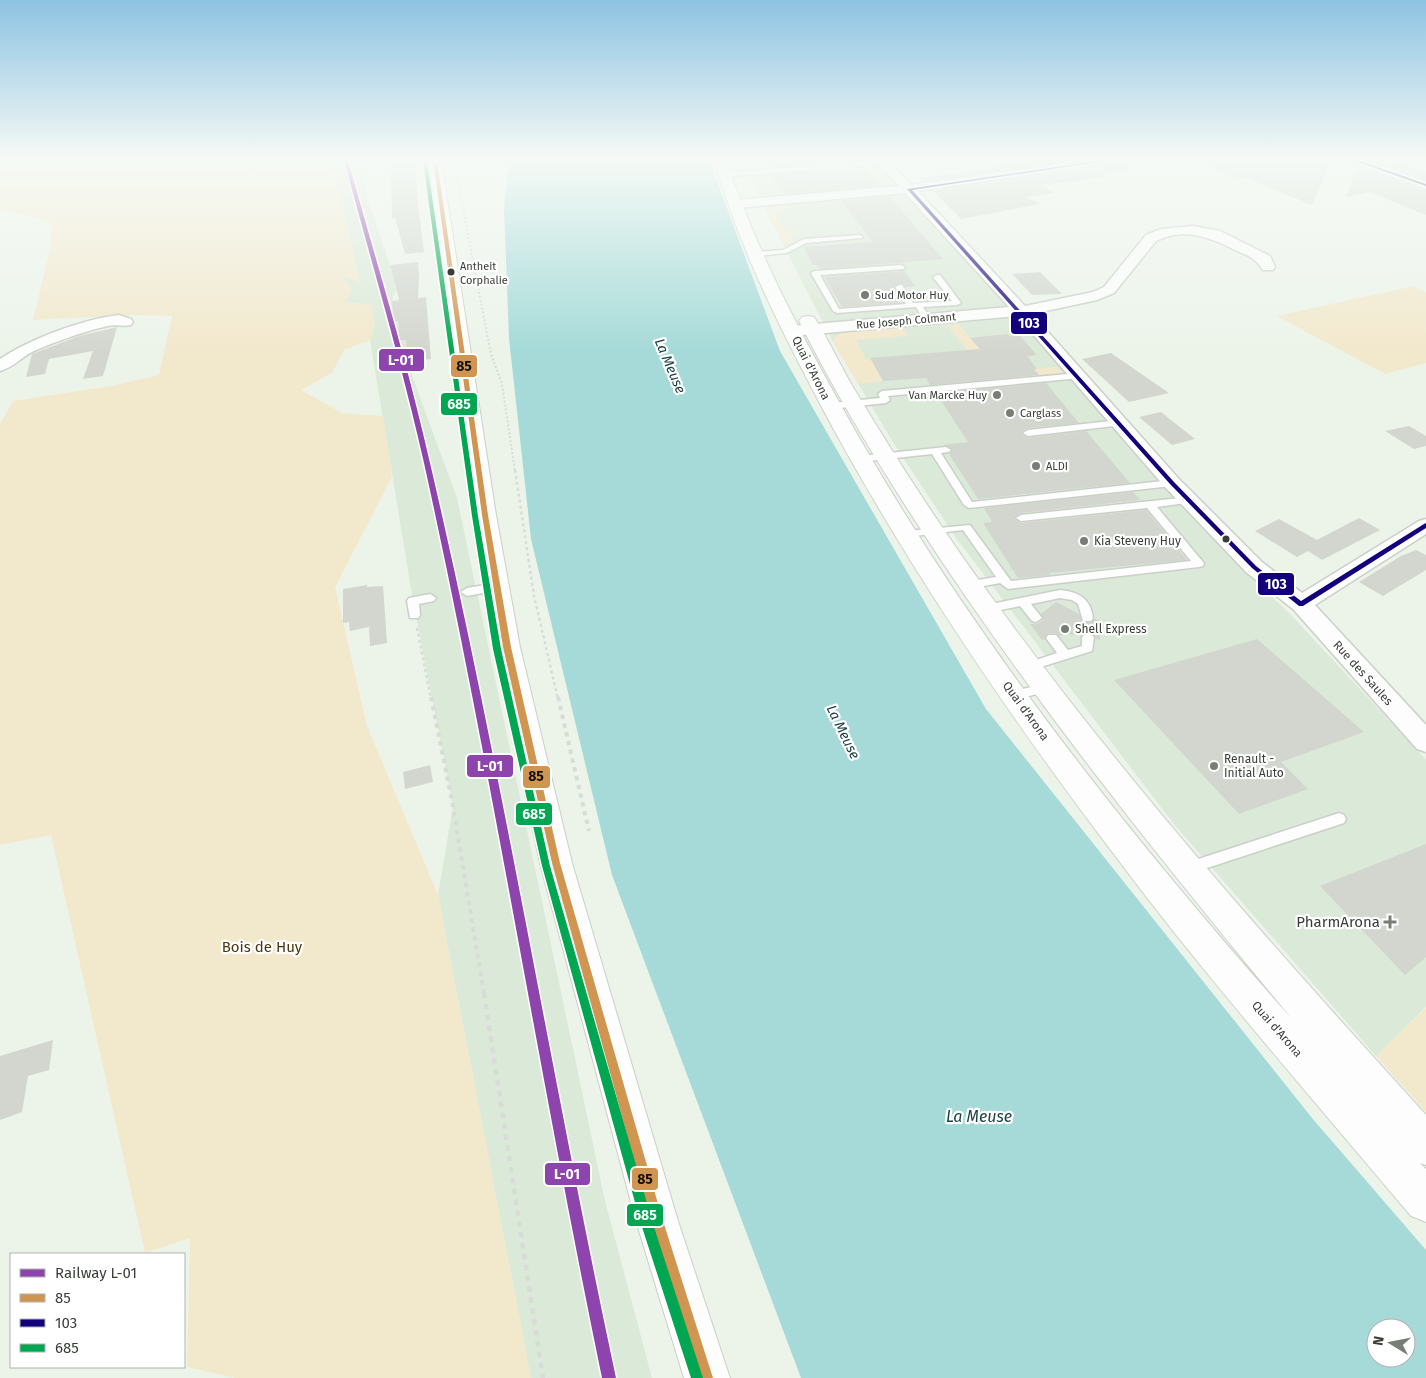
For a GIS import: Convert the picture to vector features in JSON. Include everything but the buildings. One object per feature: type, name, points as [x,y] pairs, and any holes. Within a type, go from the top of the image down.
[{"type":"main road","points":[[453,224],[496,587],[507,646],[556,863],[657,1221],[707,1378]]},
{"type":"main road","name":"Quai d'Arona","points":[[753,224],[802,330],[842,405],[860,459],[936,581],[1119,784],[1350,1060],[1426,1145]]},
{"type":"main road","name":"Quai d'Arona","points":[[842,405],[886,456],[986,609],[1116,832],[1242,989],[1426,1201]]},
{"type":"street","name":"Rue des Saules","points":[[941,224],[1021,311],[1172,483],[1254,567],[1301,604],[1426,742]]},
{"type":"street","points":[[1021,311],[1097,296],[1109,290],[1151,238],[1161,233],[1193,230],[1215,234],[1265,259],[1268,267]]},
{"type":"street","name":"Rue Joseph Colmant","points":[[802,330],[1021,311]]},
{"type":"street","points":[[0,366],[24,350],[86,327],[109,320],[125,322]]},
{"type":"street","points":[[1301,604],[1426,525]]},
{"type":"lane","points":[[766,253],[785,252],[804,241],[860,237]]},
{"type":"lane","points":[[901,267],[815,273],[837,312],[957,303],[937,277]]},
{"type":"lane","points":[[899,287],[927,319]]},
{"type":"lane","points":[[842,405],[886,400],[882,394],[1078,376]]},
{"type":"lane","points":[[1028,433],[1120,423]]},
{"type":"lane","points":[[860,459],[946,450]]},
{"type":"lane","points":[[935,451],[969,505],[1172,483]]},
{"type":"lane","points":[[1021,518],[1189,500]]},
{"type":"lane","points":[[907,534],[966,527],[1008,586],[1199,564],[1149,504]]},
{"type":"lane","points":[[969,585],[1003,579]]},
{"type":"lane","points":[[467,592],[496,587]]},
{"type":"lane","points":[[986,609],[1060,594],[1069,594],[1083,601],[1086,607],[1086,618]]},
{"type":"lane","points":[[414,615],[413,601],[430,598]]},
{"type":"lane","points":[[1023,602],[1036,618]]},
{"type":"lane","points":[[1052,638],[1065,655]]},
{"type":"lane","points":[[1029,683],[1065,655],[1088,648],[1088,638]]},
{"type":"lane","points":[[1189,868],[1339,819]]},
{"type":"lane","points":[[1182,914],[1216,901]]},
{"type":"path","points":[[460,224],[491,354],[502,384],[534,596],[589,831]]},
{"type":"path","points":[[414,615],[455,815],[543,1378]]},
{"type":"shaded area","points":[[346,224],[376,224],[396,290],[392,301],[393,321],[398,321],[399,341],[406,340],[407,362],[457,498],[605,1201],[652,1378],[531,1378],[438,895],[453,806],[413,601],[370,340],[375,323],[371,305],[344,302],[349,294],[351,294],[342,276],[360,282]]},
{"type":"shaded area","points":[[773,224],[934,224],[1239,565],[1291,615],[1426,760],[1426,1007],[1376,1056],[1173,823],[956,538],[894,444],[831,338]]},
{"type":"green space","name":"Bois de Huy","points":[[52,224],[346,224],[360,283],[342,276],[343,281],[349,284],[352,294],[349,295],[345,302],[372,305],[375,323],[370,340],[344,350],[332,373],[301,390],[342,413],[383,416],[392,477],[335,587],[367,726],[438,895],[531,1378],[235,1378],[187,1367],[190,1238],[145,1253],[51,835],[0,845],[0,424],[13,401],[111,386],[159,375],[172,316],[129,315],[33,320],[50,249]]},
{"type":"green space","points":[[773,224],[782,224],[785,230],[794,230],[797,235],[790,235],[793,242],[784,246]]},
{"type":"green space","points":[[1413,286],[1426,292],[1426,363],[1385,374],[1277,316]]},
{"type":"green space","points":[[959,324],[980,349],[967,350],[947,325]]},
{"type":"green space","points":[[901,326],[908,336],[856,340],[866,359],[870,358],[883,381],[858,384],[834,344],[834,338],[848,330],[857,328]]},
{"type":"green space","points":[[1057,367],[1064,374],[991,381],[982,370],[998,372]]},
{"type":"green space","points":[[1426,1008],[1426,1112],[1376,1056]]},
{"type":"water","name":"La Meuse","points":[[505,224],[733,224],[780,351],[986,709],[1312,1118],[1426,1250],[1426,1378],[801,1378],[612,875],[531,539],[509,338]]},
{"type":"rail line","name":"L-01","points":[[364,224],[427,463],[452,577],[498,806],[562,1149],[609,1378]]},
{"type":"transit line","name":"685","points":[[434,224],[475,516],[497,649],[546,866],[647,1224],[697,1378]]},
{"type":"transit line","name":"85","points":[[444,224],[485,515],[507,647],[556,863],[657,1221],[707,1378]]},
{"type":"transit line","name":"103","points":[[941,224],[1172,483],[1254,567],[1301,604],[1426,525]]},
{"type":"place","name":"Antheit Corphalie","points":[[451,272]]},
{"type":"place","name":"Sud Motor Huy","points":[[865,295]]},
{"type":"place","name":"Van Marcke Huy","points":[[997,395]]},
{"type":"place","name":"Carglass","points":[[1010,413]]},
{"type":"place","name":"ALDI","points":[[1036,466]]},
{"type":"place","name":"Kia Steveny Huy","points":[[1084,541]]},
{"type":"place","name":"Shell Express","points":[[1065,629]]},
{"type":"place","name":"Renault - Initial Auto","points":[[1214,766]]},
{"type":"place","name":"PharmArona","points":[[1390,922]]}]
